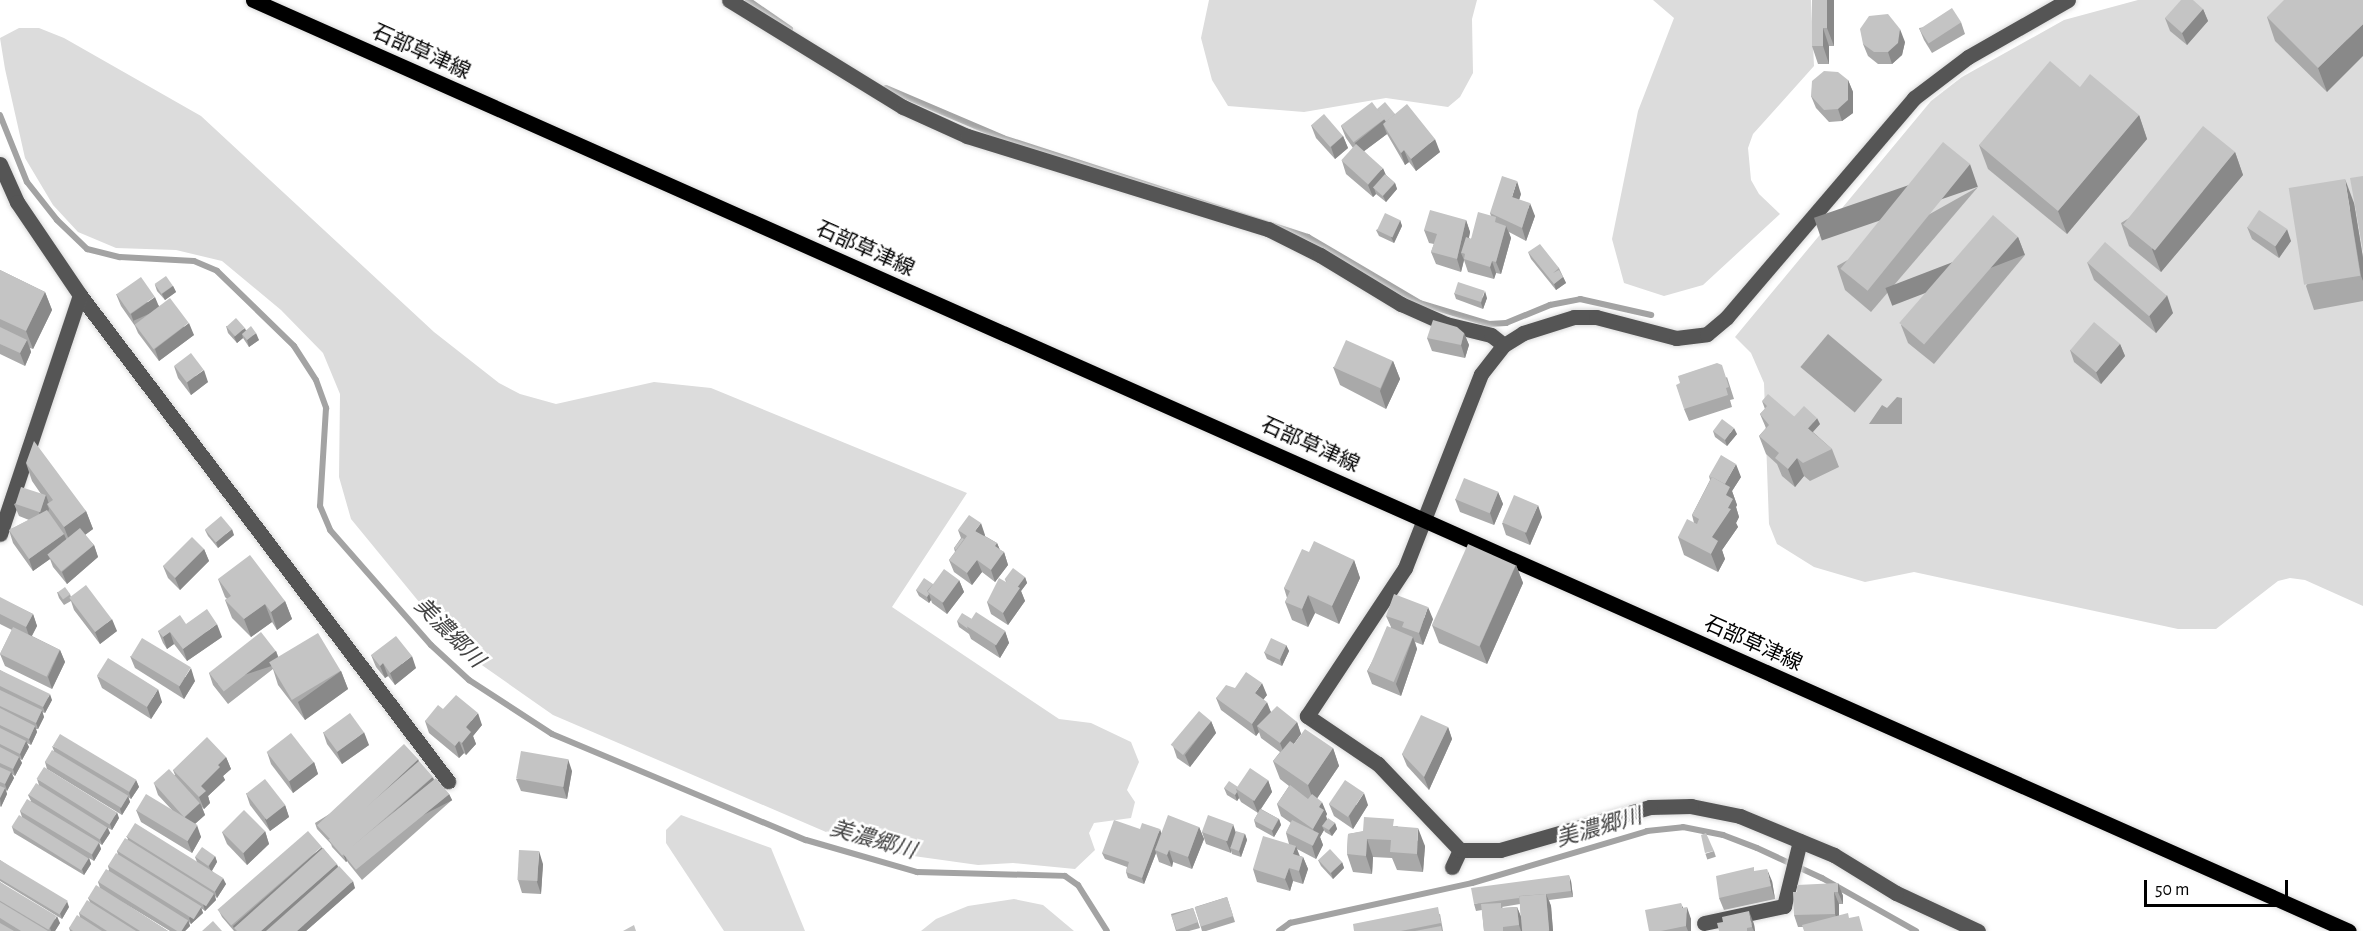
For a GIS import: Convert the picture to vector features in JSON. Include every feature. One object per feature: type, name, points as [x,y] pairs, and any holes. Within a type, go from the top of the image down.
[{"type":"main road","name":"石部草津線","points":[[253,0],[2349,931]]},
{"type":"street","points":[[729,0],[903,107],[967,136],[1268,230],[1320,255],[1401,304],[1446,324],[1491,335],[1504,345]]},
{"type":"street","points":[[1978,931],[1948,920],[1834,855],[1797,847],[1740,816],[1691,806],[1650,807],[1500,850],[1460,850],[1385,770],[1307,716],[1405,568],[1481,374],[1504,345],[1523,333],[1574,316],[1596,317],[1676,338],[1707,334],[1727,317],[1914,98],[1968,57],[2068,0]]},
{"type":"street","points":[[0,164],[17,202],[80,295],[447,781]]},
{"type":"street","points":[[0,534],[80,295]]},
{"type":"street","points":[[1704,923],[1784,906],[1797,847]]},
{"type":"street","points":[[1452,867],[1460,850]]},
{"type":"shaded area","points":[[1209,0],[1477,0],[1472,19],[1473,73],[1460,97],[1448,107],[1386,98],[1304,112],[1228,106],[1212,80],[1201,38]]},
{"type":"shaded area","points":[[1653,0],[1811,0],[1814,66],[1753,134],[1748,148],[1751,180],[1759,194],[1780,214],[1703,285],[1664,296],[1624,283],[1612,239],[1638,111],[1674,18]]},
{"type":"shaded area","points":[[2138,0],[2363,0],[2363,606],[2305,580],[2290,578],[2278,581],[2216,629],[2178,629],[1914,572],[1865,582],[1814,567],[1777,544],[1769,524],[1764,383],[1751,353],[1735,337],[1931,101],[1962,77],[2064,20]]},
{"type":"shaded area","points":[[19,28],[39,28],[64,38],[201,116],[434,332],[499,383],[520,394],[556,404],[654,382],[711,388],[967,493],[892,607],[1059,719],[1091,723],[1131,742],[1139,762],[1127,790],[1135,802],[1131,818],[1094,823],[1089,833],[1095,850],[1075,869],[1013,863],[978,865],[892,853],[833,835],[553,715],[456,647],[351,519],[339,477],[340,394],[323,353],[281,310],[222,261],[176,250],[116,248],[78,232],[53,205],[25,158],[5,69],[0,38]]},
{"type":"shaded area","points":[[1828,334],[1882,380],[1855,413],[1800,367]]},
{"type":"shaded area","points":[[1897,397],[1902,398],[1902,424],[1869,424],[1882,405],[1887,408]]},
{"type":"shaded area","points":[[681,815],[771,848],[805,931],[724,931],[666,843],[666,830]]},
{"type":"shaded area","points":[[1014,899],[1043,905],[1074,931],[921,931],[936,919],[968,906]]},
{"type":"building","points":[[1812,0],[1827,0],[1827,28],[1823,28],[1823,46],[1812,46]]},
{"type":"building","points":[[2181,0],[2193,0],[2203,9],[2182,33],[2165,18]]},
{"type":"building","points":[[2284,0],[2363,0],[2363,24],[2318,68],[2267,17]]},
{"type":"building","points":[[1952,8],[1961,22],[1929,43],[1919,29]]},
{"type":"building","points":[[1888,14],[1900,29],[1898,43],[1888,52],[1874,52],[1863,44],[1860,29],[1869,16]]},
{"type":"building","points":[[2050,61],[2080,87],[2090,74],[2139,115],[2058,211],[1979,145]]},
{"type":"building","points":[[1824,71],[1838,72],[1848,80],[1848,100],[1838,109],[1824,110],[1811,96],[1812,81]]},
{"type":"building","points":[[1372,102],[1385,119],[1353,142],[1341,125]]},
{"type":"building","points":[[1385,102],[1395,114],[1386,122],[1377,109]]},
{"type":"building","points":[[1407,104],[1435,139],[1411,159],[1404,150],[1401,153],[1383,124]]},
{"type":"building","points":[[1324,114],[1343,136],[1330,147],[1311,125]]},
{"type":"building","points":[[2203,126],[2235,152],[2155,250],[2123,225]]},
{"type":"building","points":[[1943,142],[1970,164],[1868,291],[1840,269]]},
{"type":"building","points":[[1356,144],[1383,168],[1368,184],[1341,160]]},
{"type":"building","points":[[1385,174],[1395,183],[1383,196],[1373,187]]},
{"type":"building","points":[[1502,176],[1517,181],[1512,197],[1530,203],[1522,228],[1490,213]]},
{"type":"building","points":[[2363,176],[2363,251],[2350,178]]},
{"type":"building","points":[[2345,179],[2360,276],[2304,285],[2289,188]]},
{"type":"building","points":[[1430,210],[1466,220],[1457,259],[1431,252],[1437,234],[1424,230]]},
{"type":"building","points":[[2259,210],[2287,229],[2275,246],[2247,227]]},
{"type":"building","points":[[1478,212],[1496,217],[1495,222],[1506,226],[1496,262],[1492,261],[1490,267],[1464,259],[1465,254],[1461,253],[1466,237],[1471,239]]},
{"type":"building","points":[[1385,213],[1400,220],[1392,237],[1377,230]]},
{"type":"building","points":[[1993,215],[2018,237],[1924,345],[1899,323]]},
{"type":"building","points":[[2105,242],[2167,296],[2149,316],[2087,262]]},
{"type":"building","points":[[1540,244],[1559,268],[1553,273],[1559,270],[1563,277],[1554,284],[1528,252]]},
{"type":"building","points":[[0,270],[45,292],[26,331],[0,319]]},
{"type":"building","points":[[166,276],[173,286],[161,294],[155,284]]},
{"type":"building","points":[[141,277],[155,297],[130,314],[116,294]]},
{"type":"building","points":[[1458,282],[1485,291],[1481,302],[1454,293]]},
{"type":"building","points":[[170,298],[189,323],[154,349],[135,324]]},
{"type":"building","points":[[236,318],[245,328],[235,336],[226,327]]},
{"type":"building","points":[[1433,320],[1457,327],[1464,333],[1461,345],[1427,338]]},
{"type":"building","points":[[2094,322],[2120,344],[2096,372],[2070,350]]},
{"type":"building","points":[[251,326],[256,333],[247,340],[242,334]]},
{"type":"building","points":[[0,327],[27,340],[20,353],[0,344]]},
{"type":"building","points":[[1346,340],[1393,361],[1380,388],[1334,367]]},
{"type":"building","points":[[191,353],[204,370],[187,382],[174,366]]},
{"type":"building","points":[[1717,363],[1722,365],[1729,387],[1726,388],[1728,395],[1684,409],[1676,385],[1680,383],[1678,376]]},
{"type":"building","points":[[1768,394],[1832,449],[1803,463],[1797,458],[1788,469],[1775,458],[1779,453],[1759,436],[1769,425],[1760,414],[1767,406],[1762,401]]},
{"type":"building","points":[[1804,406],[1817,418],[1807,429],[1794,417]]},
{"type":"building","points":[[1722,419],[1734,428],[1725,440],[1713,431]]},
{"type":"building","points":[[34,441],[86,511],[64,527],[47,504],[53,500],[26,463]]},
{"type":"building","points":[[1721,455],[1736,464],[1725,484],[1709,476]]},
{"type":"building","points":[[1712,477],[1730,487],[1726,495],[1733,499],[1728,508],[1731,509],[1712,537],[1718,541],[1711,554],[1678,537],[1687,519],[1697,524],[1699,519],[1692,515]]},
{"type":"building","points":[[1464,478],[1498,492],[1490,513],[1455,499]]},
{"type":"building","points":[[21,487],[46,495],[40,512],[15,504]]},
{"type":"building","points":[[1514,495],[1538,505],[1526,533],[1502,523]]},
{"type":"building","points":[[47,510],[64,534],[29,559],[9,530]]},
{"type":"building","points":[[969,515],[981,523],[975,531],[997,543],[995,546],[1004,552],[991,570],[977,560],[967,573],[949,560],[967,536],[958,530]]},
{"type":"building","points":[[221,516],[232,529],[216,543],[205,529]]},
{"type":"building","points":[[80,528],[94,545],[61,572],[47,554]]},
{"type":"building","points":[[192,537],[204,549],[175,578],[163,566]]},
{"type":"building","points":[[962,538],[964,539],[956,550],[954,548]]},
{"type":"building","points":[[1314,541],[1354,560],[1332,606],[1308,595],[1302,609],[1285,602],[1290,591],[1284,588],[1302,549],[1309,552]]},
{"type":"building","points":[[1468,544],[1516,565],[1479,646],[1432,625]]},
{"type":"building","points":[[250,555],[285,601],[271,612],[265,604],[244,619],[225,600],[231,596],[218,579]]},
{"type":"building","points":[[1013,568],[1025,577],[1017,588],[1005,579]]},
{"type":"building","points":[[944,569],[959,580],[943,603],[928,592]]},
{"type":"building","points":[[924,578],[933,584],[927,591],[929,594],[927,597],[916,590]]},
{"type":"building","points":[[999,578],[1020,588],[1003,613],[987,602]]},
{"type":"building","points":[[86,585],[112,619],[95,632],[69,598]]},
{"type":"building","points":[[65,587],[70,594],[63,600],[58,592]]},
{"type":"building","points":[[1394,594],[1428,607],[1419,633],[1402,627],[1404,622],[1386,616]]},
{"type":"building","points":[[0,597],[33,614],[26,627],[0,614]]},
{"type":"building","points":[[207,609],[217,624],[183,649],[170,632],[163,637],[158,631],[180,615],[186,624]]},
{"type":"building","points":[[976,612],[1005,631],[996,645],[967,626]]},
{"type":"building","points":[[962,613],[972,619],[968,629],[957,621]]},
{"type":"building","points":[[1387,626],[1413,637],[1394,682],[1368,671]]},
{"type":"building","points":[[13,627],[60,650],[47,677],[0,654]]},
{"type":"building","points":[[261,632],[276,651],[224,692],[209,673]]},
{"type":"building","points":[[318,633],[341,671],[292,700],[269,662]]},
{"type":"building","points":[[396,636],[412,656],[390,673],[383,663],[380,666],[371,655]]},
{"type":"building","points":[[142,638],[191,667],[180,686],[131,657]]},
{"type":"building","points":[[1271,638],[1286,645],[1280,660],[1264,653]]},
{"type":"building","points":[[108,658],[158,689],[147,707],[97,676]]},
{"type":"building","points":[[0,670],[50,694],[43,707],[0,686]]},
{"type":"building","points":[[1246,672],[1262,683],[1255,693],[1267,702],[1252,724],[1216,698],[1226,685],[1235,688]]},
{"type":"building","points":[[0,690],[42,710],[36,723],[0,706]]},
{"type":"building","points":[[456,695],[478,713],[466,727],[471,732],[462,743],[459,741],[455,746],[425,721],[438,705],[443,709]]},
{"type":"building","points":[[1277,706],[1297,722],[1280,743],[1257,726]]},
{"type":"building","points":[[0,708],[35,726],[29,739],[0,725]]},
{"type":"building","points":[[1199,711],[1211,721],[1183,755],[1171,745]]},
{"type":"building","points":[[350,713],[364,732],[337,752],[323,732]]},
{"type":"building","points":[[1421,715],[1448,727],[1424,777],[1402,754]]},
{"type":"building","points":[[0,728],[26,741],[20,754],[0,744]]},
{"type":"building","points":[[1305,729],[1333,748],[1308,785],[1273,761],[1290,741],[1294,744]]},
{"type":"building","points":[[291,733],[314,762],[289,781],[267,752]]},
{"type":"building","points":[[60,734],[136,780],[129,792],[53,746]]},
{"type":"building","points":[[207,737],[226,757],[218,765],[220,767],[201,786],[206,791],[199,797],[173,770]]},
{"type":"building","points":[[404,744],[418,759],[331,841],[317,825]]},
{"type":"building","points":[[0,747],[19,757],[13,769],[0,763]]},
{"type":"building","points":[[52,750],[128,796],[121,808],[45,762]]},
{"type":"building","points":[[521,751],[568,759],[563,787],[516,779]]},
{"type":"building","points":[[419,761],[433,777],[342,856],[328,840]]},
{"type":"building","points":[[0,767],[11,772],[5,784],[0,782]]},
{"type":"building","points":[[44,767],[117,813],[110,824],[37,779]]},
{"type":"building","points":[[1250,768],[1268,780],[1254,801],[1236,789]]},
{"type":"building","points":[[169,769],[200,803],[184,817],[153,783]]},
{"type":"building","points":[[436,778],[449,794],[356,870],[343,854]]},
{"type":"building","points":[[265,779],[285,805],[266,820],[246,794]]},
{"type":"building","points":[[1345,780],[1364,793],[1348,817],[1329,804]]},
{"type":"building","points":[[1229,781],[1238,787],[1235,795],[1224,788]]},
{"type":"building","points":[[36,783],[107,828],[100,839],[29,795]]},
{"type":"building","points":[[1290,785],[1308,799],[1312,794],[1322,802],[1319,807],[1324,810],[1313,829],[1277,804]]},
{"type":"building","points":[[0,786],[5,788],[0,798]]},
{"type":"building","points":[[146,794],[197,825],[188,841],[136,810]]},
{"type":"building","points":[[27,799],[99,842],[92,854],[20,811]]},
{"type":"building","points":[[1260,809],[1279,819],[1272,830],[1254,820]]},
{"type":"building","points":[[244,810],[265,831],[243,853],[222,832]]},
{"type":"building","points":[[19,815],[89,858],[81,870],[12,827]]},
{"type":"building","points":[[1168,815],[1199,827],[1188,857],[1169,850],[1167,855],[1155,850]]},
{"type":"building","points":[[1208,815],[1233,824],[1227,841],[1202,832]]},
{"type":"building","points":[[1364,817],[1394,819],[1393,826],[1418,828],[1417,854],[1390,852],[1391,840],[1367,839],[1366,856],[1347,854],[1348,834],[1363,831]]},
{"type":"building","points":[[1328,818],[1335,823],[1329,830],[1322,826]]},
{"type":"building","points":[[1114,820],[1140,829],[1142,823],[1160,829],[1142,878],[1126,872],[1129,862],[1102,853]]},
{"type":"building","points":[[1292,820],[1319,833],[1313,846],[1286,833]]},
{"type":"building","points":[[135,823],[223,878],[215,892],[127,837]]},
{"type":"building","points":[[308,831],[322,847],[231,926],[217,910]]},
{"type":"building","points":[[1236,831],[1245,834],[1239,851],[1230,848]]},
{"type":"building","points":[[1706,833],[1714,851],[1705,853],[1701,835]]},
{"type":"building","points":[[1263,836],[1296,846],[1293,854],[1303,857],[1299,871],[1289,868],[1285,879],[1253,869]]},
{"type":"building","points":[[125,838],[214,894],[206,906],[117,851]]},
{"type":"building","points":[[202,847],[215,856],[208,866],[195,857]]},
{"type":"building","points":[[323,848],[337,864],[261,931],[237,931],[234,928]]},
{"type":"building","points":[[1330,849],[1342,862],[1331,873],[1318,860]]},
{"type":"building","points":[[519,850],[539,851],[537,881],[517,880]]},
{"type":"building","points":[[116,853],[202,907],[194,919],[108,866]]},
{"type":"building","points":[[0,860],[68,901],[59,914],[0,879]]},
{"type":"building","points":[[339,866],[353,881],[297,931],[266,931]]},
{"type":"building","points":[[1754,867],[1754,871],[1767,869],[1771,886],[1719,898],[1716,876]]},
{"type":"building","points":[[106,869],[188,920],[182,931],[177,931],[98,882]]},
{"type":"building","points":[[1569,875],[1571,891],[1519,896],[1519,898],[1474,904],[1471,888]]},
{"type":"building","points":[[0,882],[57,916],[48,930],[0,901]]},
{"type":"building","points":[[1838,883],[1838,892],[1834,892],[1835,914],[1794,915],[1793,892],[1797,892],[1797,885]]},
{"type":"building","points":[[96,885],[168,931],[140,931],[88,898]]},
{"type":"building","points":[[1546,894],[1549,931],[1522,931],[1519,896]]},
{"type":"building","points":[[1227,897],[1233,916],[1201,927],[1195,908]]},
{"type":"building","points":[[87,900],[136,931],[107,931],[79,913]]},
{"type":"building","points":[[0,902],[48,931],[21,931],[0,918]]},
{"type":"building","points":[[1501,903],[1501,908],[1517,907],[1519,925],[1503,927],[1503,931],[1484,931],[1481,904]]},
{"type":"building","points":[[1681,903],[1682,908],[1687,907],[1686,926],[1649,931],[1645,910]]},
{"type":"building","points":[[1438,907],[1441,923],[1401,931],[1354,931],[1353,924]]},
{"type":"building","points":[[1193,908],[1198,922],[1177,930],[1171,916]]},
{"type":"building","points":[[1749,911],[1752,927],[1747,928],[1747,931],[1719,931],[1717,923],[1723,922],[1722,917]]},
{"type":"building","points":[[1848,913],[1849,918],[1859,916],[1863,931],[1804,931],[1802,925]]},
{"type":"building","points":[[77,915],[102,931],[73,931],[69,928]]},
{"type":"building","points":[[213,921],[222,931],[202,931]]},
{"type":"building","points":[[0,923],[14,931],[0,931]]},
{"type":"building","points":[[634,925],[636,931],[623,931]]},
{"type":"building","points":[[1441,926],[1442,931],[1415,931]]},
{"type":"waterway","points":[[748,0],[790,29]]},
{"type":"waterway","points":[[886,88],[1003,138],[1308,237],[1420,303],[1489,324],[1506,323],[1550,305],[1580,299],[1651,315]]},
{"type":"waterway","name":"美濃郷川","points":[[0,115],[27,182],[57,220],[87,249],[120,257],[194,261],[217,271],[294,346],[316,380],[326,408],[320,506],[330,530],[431,645],[469,680],[552,734],[806,840],[917,872],[1065,876],[1078,885],[1107,931]]},
{"type":"waterway","name":"美濃郷川","points":[[1279,931],[1290,923],[1472,883],[1647,831],[1683,827],[1723,835],[1757,848],[1822,878],[1916,931]]}]
